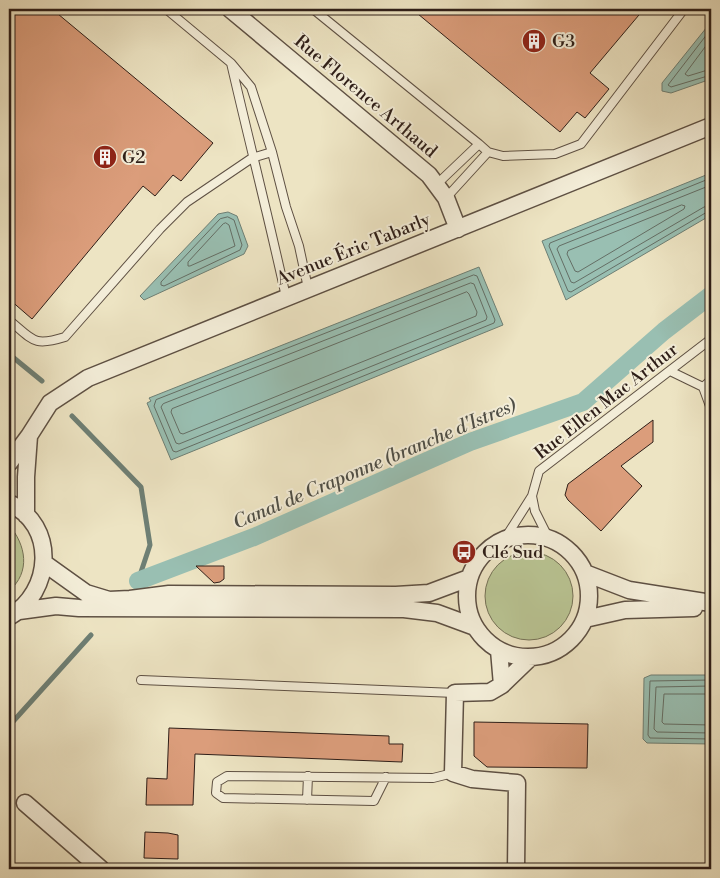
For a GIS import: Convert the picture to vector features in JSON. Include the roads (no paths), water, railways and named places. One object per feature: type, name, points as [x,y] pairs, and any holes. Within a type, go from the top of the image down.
[{"type":"street","name":"Rue Florence Arthaud","points":[[230,9],[429,175],[441,191],[458,229]]},
{"type":"street","name":"Avenue Éric Tabarly","points":[[9,464],[50,403],[88,378],[711,126]]},
{"type":"street","name":"Avenue Éric Tabarly","points":[[26,516],[29,436]]},
{"type":"street","points":[[9,503],[26,516],[36,529],[42,546],[44,563],[40,581],[32,598],[14,614]]},
{"type":"street","points":[[519,536],[549,539],[564,547],[576,559],[585,573],[589,589],[589,604],[585,619],[576,634],[563,646],[547,654],[530,658],[514,656],[499,650],[485,640],[475,627],[468,611],[466,594],[470,578],[475,566],[483,555],[493,546],[504,540],[519,536]]},
{"type":"street","points":[[44,563],[86,593],[109,600],[169,594],[396,595],[429,593],[470,578]]},
{"type":"street","points":[[585,573],[629,590],[711,603]]},
{"type":"street","points":[[14,614],[56,606],[88,608],[404,610],[437,613],[475,627]]},
{"type":"street","points":[[585,619],[625,610],[711,607]]},
{"type":"street","points":[[499,650],[502,684]]},
{"type":"street","points":[[516,869],[517,783],[472,779],[453,773],[455,693],[490,692],[502,684],[530,658]]},
{"type":"street","points":[[25,803],[101,869]]},
{"type":"lane","points":[[166,9],[231,63],[250,88],[272,152],[286,207],[299,246],[308,288]]},
{"type":"lane","points":[[314,9],[488,152],[503,156],[555,154],[581,144],[684,9]]},
{"type":"lane","points":[[231,63],[252,158],[277,251],[286,297]]},
{"type":"lane","points":[[441,191],[479,144]]},
{"type":"lane","points":[[9,320],[34,341],[47,342],[65,337],[160,229],[187,202],[252,158],[272,152]]},
{"type":"lane","points":[[441,191],[488,152]]},
{"type":"lane","name":"Rue Ellen Mac Arthur","points":[[532,496],[539,470],[711,339]]},
{"type":"lane","points":[[670,370],[707,387]]},
{"type":"lane","points":[[711,380],[707,387],[711,419]]},
{"type":"lane","points":[[532,496],[535,512],[549,539]]},
{"type":"lane","points":[[504,540],[532,496]]},
{"type":"lane","points":[[141,680],[455,693]]},
{"type":"lane","points":[[386,777],[374,801],[223,798],[216,793],[217,782],[227,776],[308,776],[386,777],[433,778],[453,773]]},
{"type":"lane","points":[[308,776],[308,800]]},
{"type":"water","points":[[711,22],[711,79],[671,93],[662,91],[662,83]]},
{"type":"water","points":[[711,173],[711,215],[566,300],[542,241]]},
{"type":"water","points":[[228,212],[237,216],[248,246],[244,254],[144,300],[140,296],[218,214]]},
{"type":"water","points":[[479,267],[503,325],[171,460],[147,403],[151,401],[149,398]]},
{"type":"water","points":[[651,675],[711,675],[711,744],[647,743],[643,739],[644,678]]},
{"type":"waterway","name":"Canal de Craponne (branche d'Istres)","points":[[138,581],[254,537],[470,442],[583,402],[664,331],[711,295]]},
{"type":"waterway","points":[[9,354],[42,381]]},
{"type":"waterway","points":[[72,416],[141,487],[150,545],[138,581]]},
{"type":"waterway","name":"Canal de Craponne (branche d'Istres)","points":[[9,726],[91,635]]},
{"type":"place","name":"G3","points":[[534,41]]},
{"type":"place","name":"G2","points":[[105,157]]},
{"type":"place","name":"Clé Sud","points":[[464,552]]}]
